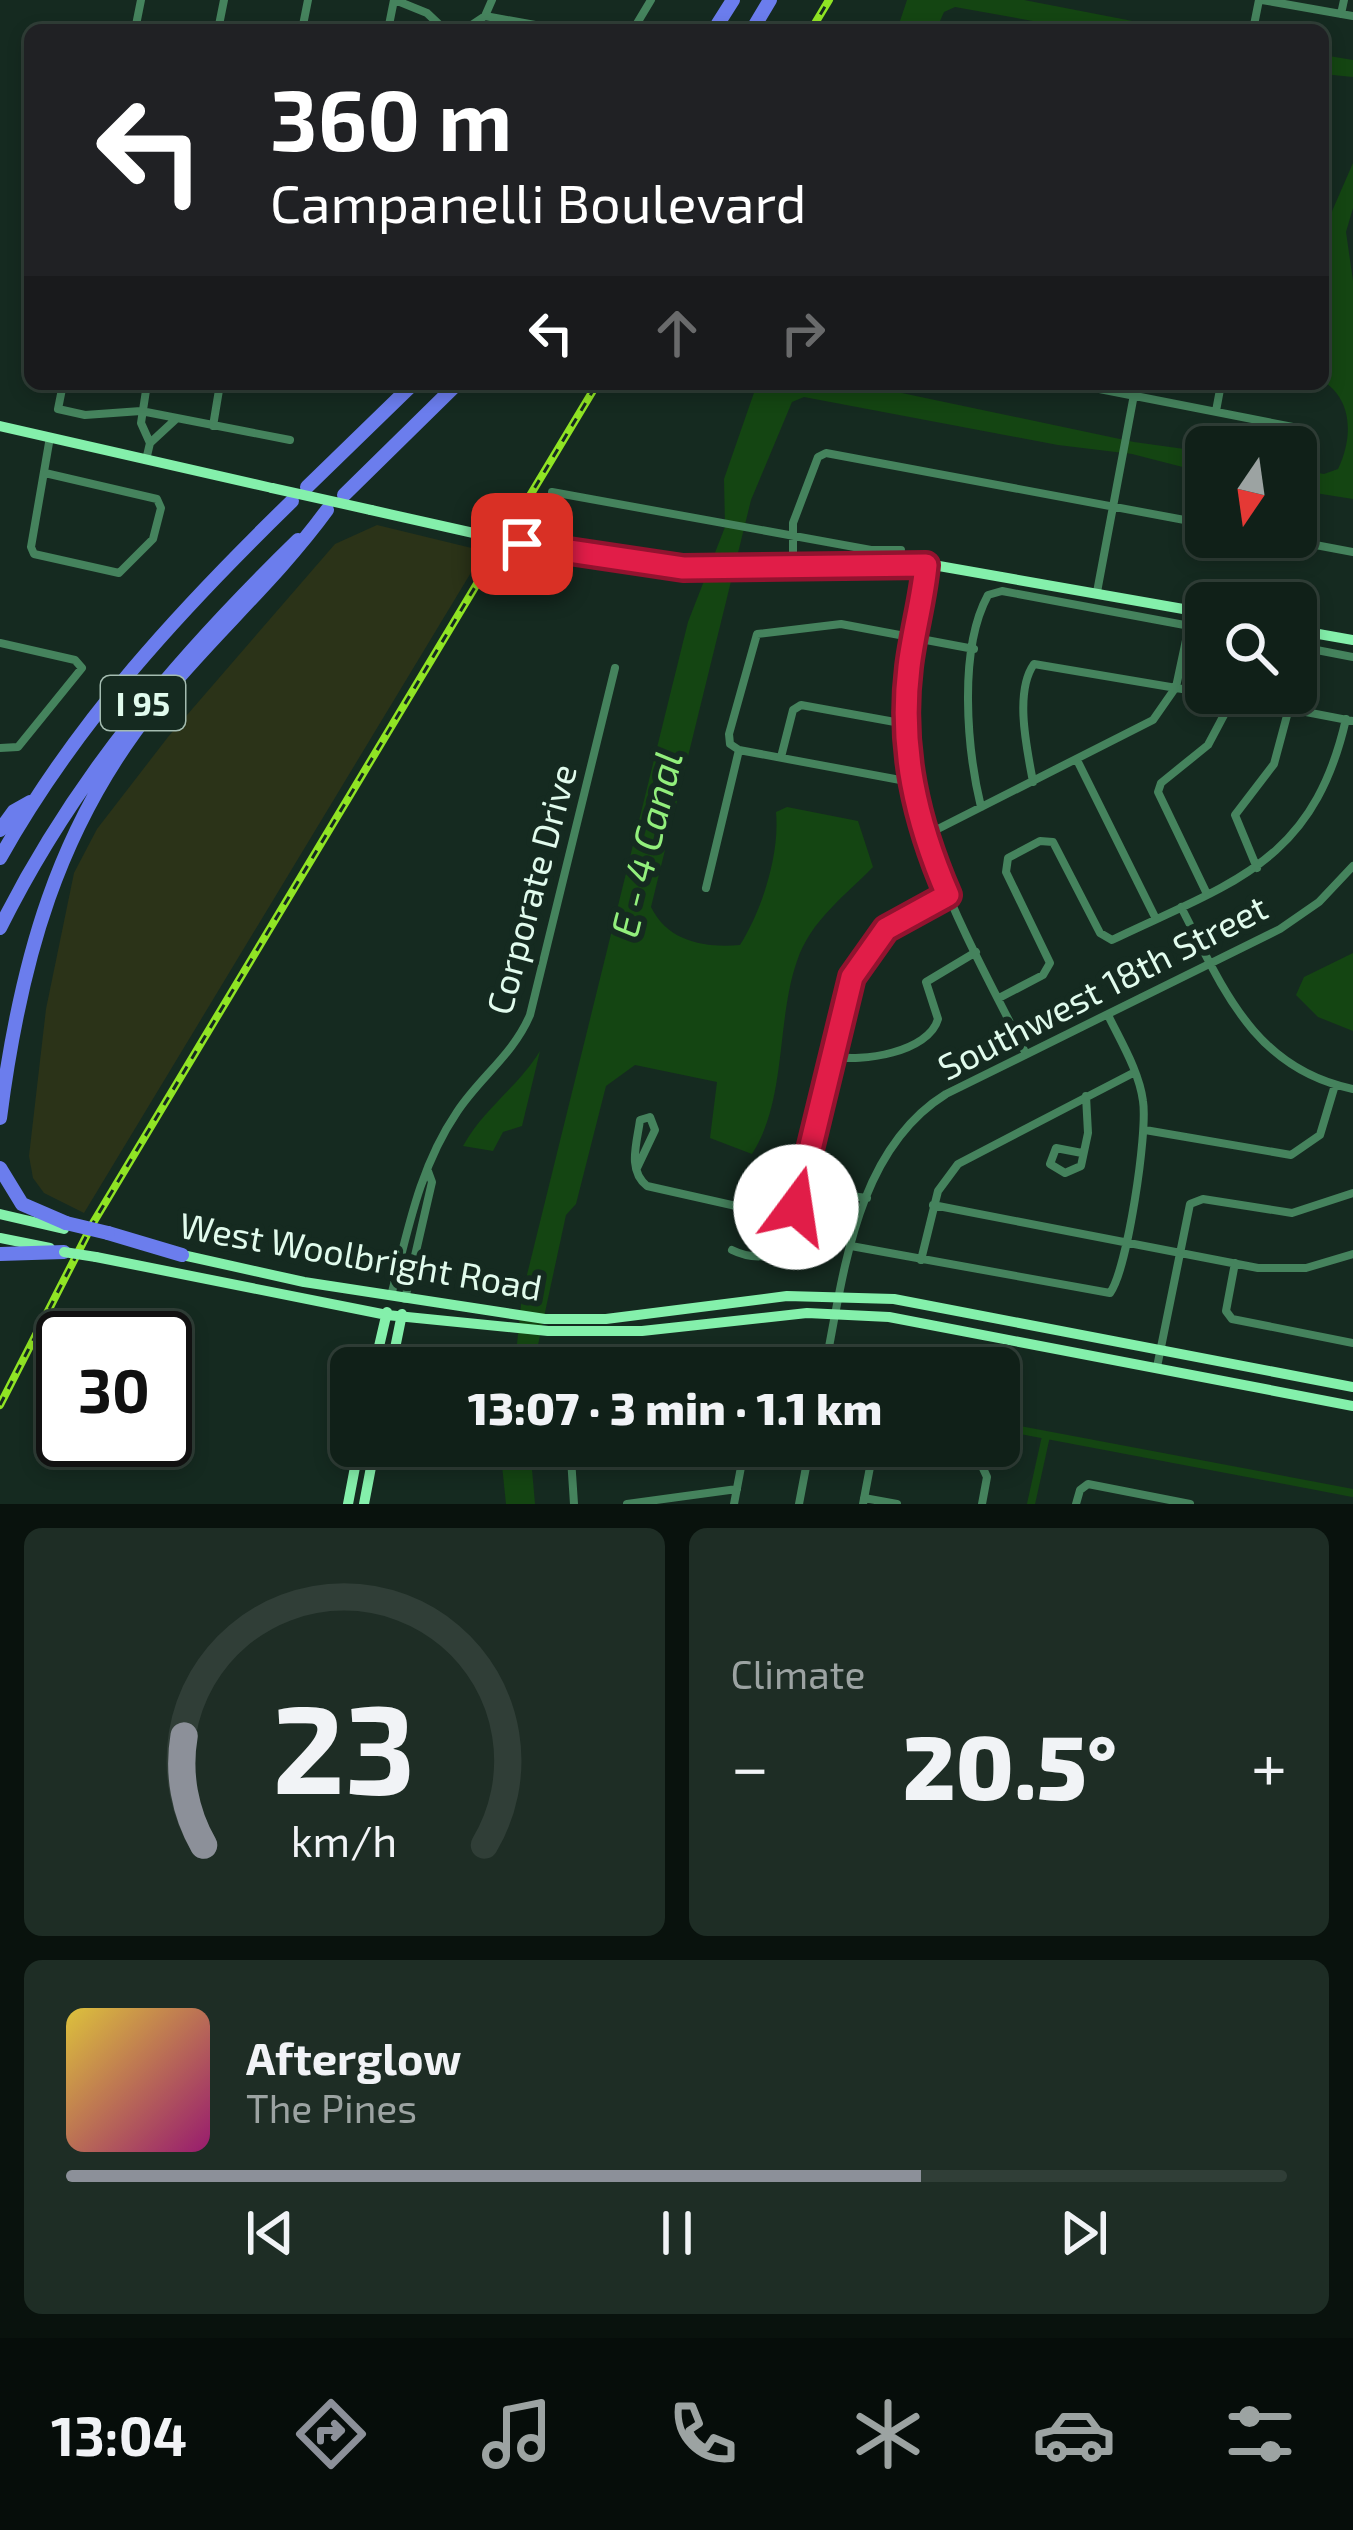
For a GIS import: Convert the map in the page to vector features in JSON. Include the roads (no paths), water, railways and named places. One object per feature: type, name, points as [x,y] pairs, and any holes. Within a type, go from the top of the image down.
[{"type":"highway","points":[[307,487],[407,390]]},
{"type":"highway","points":[[344,495],[451,390]]},
{"type":"highway","name":"I 95","points":[[0,858],[35,800],[136,662],[292,501]]},
{"type":"highway","name":"I 95","points":[[0,928],[61,817],[118,735],[198,639],[328,510],[285,568],[157,703],[85,808],[31,941],[0,1118]]},
{"type":"highway","points":[[0,830],[14,811],[35,800]]},
{"type":"highway","points":[[0,1168],[22,1204],[65,1226],[182,1255]]},
{"type":"highway","points":[[0,1254],[55,1251]]},
{"type":"main road","points":[[0,426],[605,560],[701,568],[926,565],[1185,609]]},
{"type":"main road","points":[[1317,634],[1353,640]]},
{"type":"main road","points":[[0,1214],[65,1226]]},
{"type":"main road","name":"West Woolbright Road","points":[[0,1238],[401,1317],[589,1333],[836,1313],[917,1321],[1353,1406]]},
{"type":"main road","name":"West Woolbright Road","points":[[182,1255],[398,1298],[580,1320],[756,1299],[840,1295],[938,1306],[1353,1388]]},
{"type":"main road","points":[[379,1347],[387,1315],[398,1298]]},
{"type":"main road","points":[[395,1347],[401,1317],[398,1298]]},
{"type":"main road","points":[[348,1504],[354,1467]]},
{"type":"main road","points":[[364,1504],[370,1467]]},
{"type":"street","points":[[395,0],[427,13],[439,24]]},
{"type":"street","points":[[473,24],[485,16],[492,0]]},
{"type":"street","points":[[1260,0],[1353,16]]},
{"type":"street","points":[[1341,14],[1344,0]]},
{"type":"street","points":[[485,16],[530,24]]},
{"type":"street","points":[[62,390],[58,409],[85,415],[141,411],[290,440]]},
{"type":"street","points":[[146,390],[141,411],[150,443],[146,460]]},
{"type":"street","points":[[213,426],[219,390]]},
{"type":"street","points":[[1106,390],[1288,426]]},
{"type":"street","points":[[1097,592],[1134,390]]},
{"type":"street","points":[[1216,411],[1220,390]]},
{"type":"street","points":[[150,443],[178,418]]},
{"type":"street","points":[[45,473],[157,500],[161,511],[153,539],[118,573],[37,556],[31,547],[50,437]]},
{"type":"street","points":[[793,566],[791,535],[821,454],[1185,520]]},
{"type":"street","points":[[551,492],[901,550]]},
{"type":"street","points":[[1317,545],[1353,552]]},
{"type":"street","points":[[926,565],[906,724],[911,782],[924,836],[948,895],[1026,1054]]},
{"type":"street","points":[[981,807],[968,719],[974,650],[988,595],[1002,591],[1185,625]]},
{"type":"street","points":[[911,782],[740,750],[730,744],[728,734],[757,634],[841,624],[974,650]]},
{"type":"street","points":[[0,643],[75,660],[82,668],[14,750],[0,748]]},
{"type":"street","points":[[924,836],[1153,720],[1176,687],[1185,645]]},
{"type":"street","points":[[1317,650],[1353,657]]},
{"type":"street","points":[[1033,782],[1025,710],[1034,664],[1185,689]]},
{"type":"street","name":"Corporate Drive","points":[[398,1298],[432,1182],[428,1169],[460,1106],[505,1058],[530,1015],[615,668]]},
{"type":"street","points":[[781,758],[793,710],[801,704],[906,724]]},
{"type":"street","points":[[1207,894],[1158,787],[1208,746],[1225,714]]},
{"type":"street","points":[[1257,868],[1235,815],[1274,764],[1286,714]]},
{"type":"street","points":[[999,998],[1050,968],[1005,867],[1008,858],[1040,841],[1056,845],[1103,937],[1112,940],[1257,868],[1312,814],[1349,720],[1317,714]]},
{"type":"street","points":[[706,888],[740,750]]},
{"type":"street","points":[[1077,760],[1156,919]]},
{"type":"street","name":"Southwest 18th Street","points":[[829,1347],[851,1246],[867,1198],[884,1156],[913,1119],[946,1094],[1306,912],[1353,866]]},
{"type":"street","points":[[731,1250],[747,1257],[782,1250],[848,987],[865,953],[898,920],[948,895]]},
{"type":"street","points":[[1181,907],[1254,1035],[1292,1067],[1353,1089]]},
{"type":"street","points":[[832,1056],[875,1059],[931,1032],[938,1019],[926,991],[928,977],[976,952]]},
{"type":"street","points":[[851,1246],[1110,1293],[1125,1242],[1145,1130],[1135,1072],[1108,1015]]},
{"type":"street","points":[[921,1260],[933,1204],[944,1180],[970,1154],[1135,1072]]},
{"type":"street","points":[[1145,1130],[1275,1156],[1296,1154],[1320,1135],[1335,1085]]},
{"type":"street","points":[[1082,1153],[1056,1148],[1050,1164],[1058,1171],[1076,1171],[1082,1153],[1088,1133],[1086,1096]]},
{"type":"street","points":[[637,1168],[645,1160],[655,1130],[650,1117],[638,1125],[637,1168],[647,1186],[732,1206],[769,1206],[830,1191],[867,1198]]},
{"type":"street","points":[[1157,1367],[1188,1209],[1198,1199],[1292,1213],[1353,1193]]},
{"type":"street","points":[[933,1204],[1288,1270],[1353,1254]]},
{"type":"street","points":[[1235,1263],[1226,1311],[1232,1319],[1353,1343]]},
{"type":"street","points":[[569,1467],[574,1504]]},
{"type":"street","points":[[734,1504],[741,1467]]},
{"type":"street","points":[[799,1504],[806,1467]]},
{"type":"street","points":[[870,1467],[864,1501],[897,1504]]},
{"type":"street","points":[[982,1504],[985,1467]]},
{"type":"street","points":[[1076,1504],[1084,1486],[1190,1504]]},
{"type":"street","points":[[627,1504],[737,1489]]},
{"type":"water","points":[[907,0],[1024,0],[1148,24],[1050,24],[955,7],[944,12],[939,24],[899,24]]},
{"type":"water","points":[[1329,56],[1353,60],[1353,77],[1329,75]]},
{"type":"water","points":[[1353,163],[1353,208],[1346,232],[1353,281],[1353,499],[1317,493],[1317,473],[1338,469],[1348,433],[1345,409],[1329,386],[1329,218]]},
{"type":"water","name":"E - 4 Canal","points":[[755,390],[887,390],[1185,449],[1185,468],[1132,454],[1058,445],[804,397],[792,402],[751,500],[651,907],[677,935],[714,945],[740,945],[768,881],[776,812],[787,807],[858,821],[873,867],[829,910],[803,946],[790,984],[771,1110],[752,1154],[710,1138],[717,1082],[635,1065],[606,1086],[576,1204],[566,1215],[538,1347],[507,1347],[517,1344],[522,1295],[688,622],[725,527],[724,479]]},
{"type":"water","points":[[1353,953],[1353,1031],[1318,1017],[1296,995],[1304,977]]},
{"type":"water","points":[[540,1051],[522,1126],[503,1132],[493,1151],[463,1146],[481,1120]]},
{"type":"water","points":[[502,1467],[532,1467],[535,1504],[506,1504]]},
{"type":"waterway","points":[[1020,1430],[1353,1493]]},
{"type":"waterway","points":[[1031,1504],[1046,1436]]},
{"type":"railway","points":[[815,24],[829,0]]},
{"type":"railway","points":[[0,1405],[93,1223],[593,390]]}]
